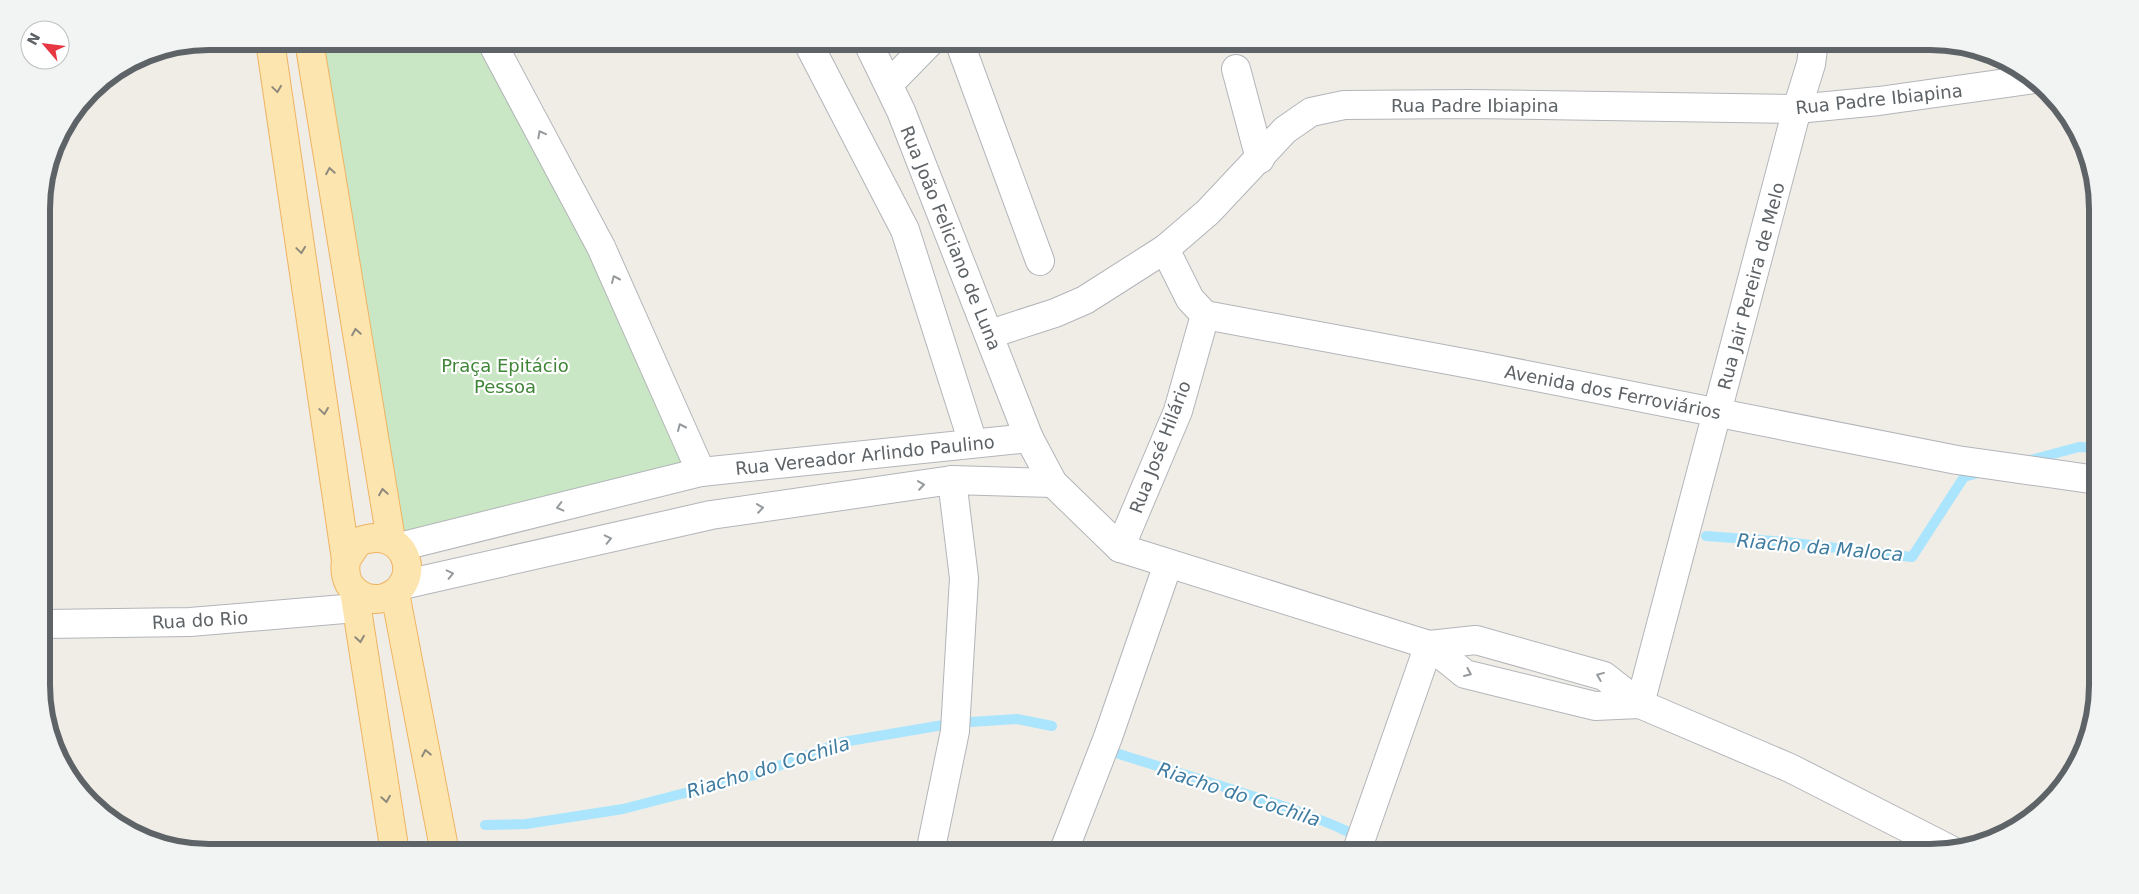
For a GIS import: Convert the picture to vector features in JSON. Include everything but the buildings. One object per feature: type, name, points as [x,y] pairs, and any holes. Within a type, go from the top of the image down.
[{"type":"main road","points":[[271,50],[346,560],[346,578],[355,599],[394,844]]},
{"type":"main road","points":[[310,50],[395,543]]},
{"type":"main road","points":[[346,560],[358,542],[368,538],[380,537],[395,543],[405,555],[407,566],[398,589],[443,844]]},
{"type":"main road","points":[[355,599],[380,599],[398,589]]},
{"type":"street","points":[[496,50],[601,247],[701,472]]},
{"type":"street","points":[[812,50],[905,230],[982,442]]},
{"type":"street","name":"Rua João Feliciano de Luna","points":[[872,50],[889,84],[990,334],[1029,438],[1053,483],[1120,548]]},
{"type":"street","points":[[889,84],[922,50]]},
{"type":"street","points":[[963,50],[1040,261]]},
{"type":"street","name":"Rua Jair Pereira de Melo","points":[[1640,704],[1797,109],[1811,64],[1813,50]]},
{"type":"street","points":[[1236,69],[1260,159]]},
{"type":"street","name":"Rua Padre Ibiapina","points":[[990,334],[1055,313],[1085,300],[1165,249],[1208,212],[1260,159],[1285,130],[1311,112],[1344,105],[1470,104],[1797,109],[1879,101],[2024,81]]},
{"type":"street","points":[[1165,249],[1190,299],[1205,315]]},
{"type":"street","name":"Avenida dos Ferroviários","points":[[1205,315],[1467,363],[1957,460],[2089,479]]},
{"type":"street","name":"Rua José Hilário","points":[[1120,548],[1178,411],[1205,315]]},
{"type":"street","name":"Rua Vereador Arlindo Paulino","points":[[701,472],[1029,438]]},
{"type":"street","points":[[395,543],[701,472],[719,479],[726,490],[726,502],[712,515],[398,589]]},
{"type":"street","points":[[932,844],[955,731],[964,578],[952,480]]},
{"type":"street","name":"Rua Vereador Arlindo Paulino","points":[[712,515],[952,480],[1053,483]]},
{"type":"street","points":[[1120,548],[1429,645],[1476,640],[1604,676],[1640,704],[1790,768],[1919,844]]},
{"type":"street","points":[[1066,844],[1108,737],[1168,564]]},
{"type":"street","name":"Rua do Rio","points":[[50,624],[190,622],[355,599]]},
{"type":"street","points":[[1359,844],[1429,645]]},
{"type":"green space","name":"Praça Epitácio Pessoa","points":[[311,50],[495,50],[701,472],[399,547]]},
{"type":"waterway","name":"Riacho da Maloca","points":[[2027,461],[2079,447],[2089,448]]},
{"type":"waterway","name":"Riacho da Maloca","points":[[1706,536],[1786,542],[1912,557],[1964,477],[1982,472]]},
{"type":"waterway","name":"Riacho do Cochila","points":[[485,825],[526,824],[623,809],[754,775],[843,742],[955,723],[1017,719],[1052,726]]},
{"type":"waterway","name":"Riacho do Cochila","points":[[1119,754],[1291,809],[1351,833],[1370,844]]}]
